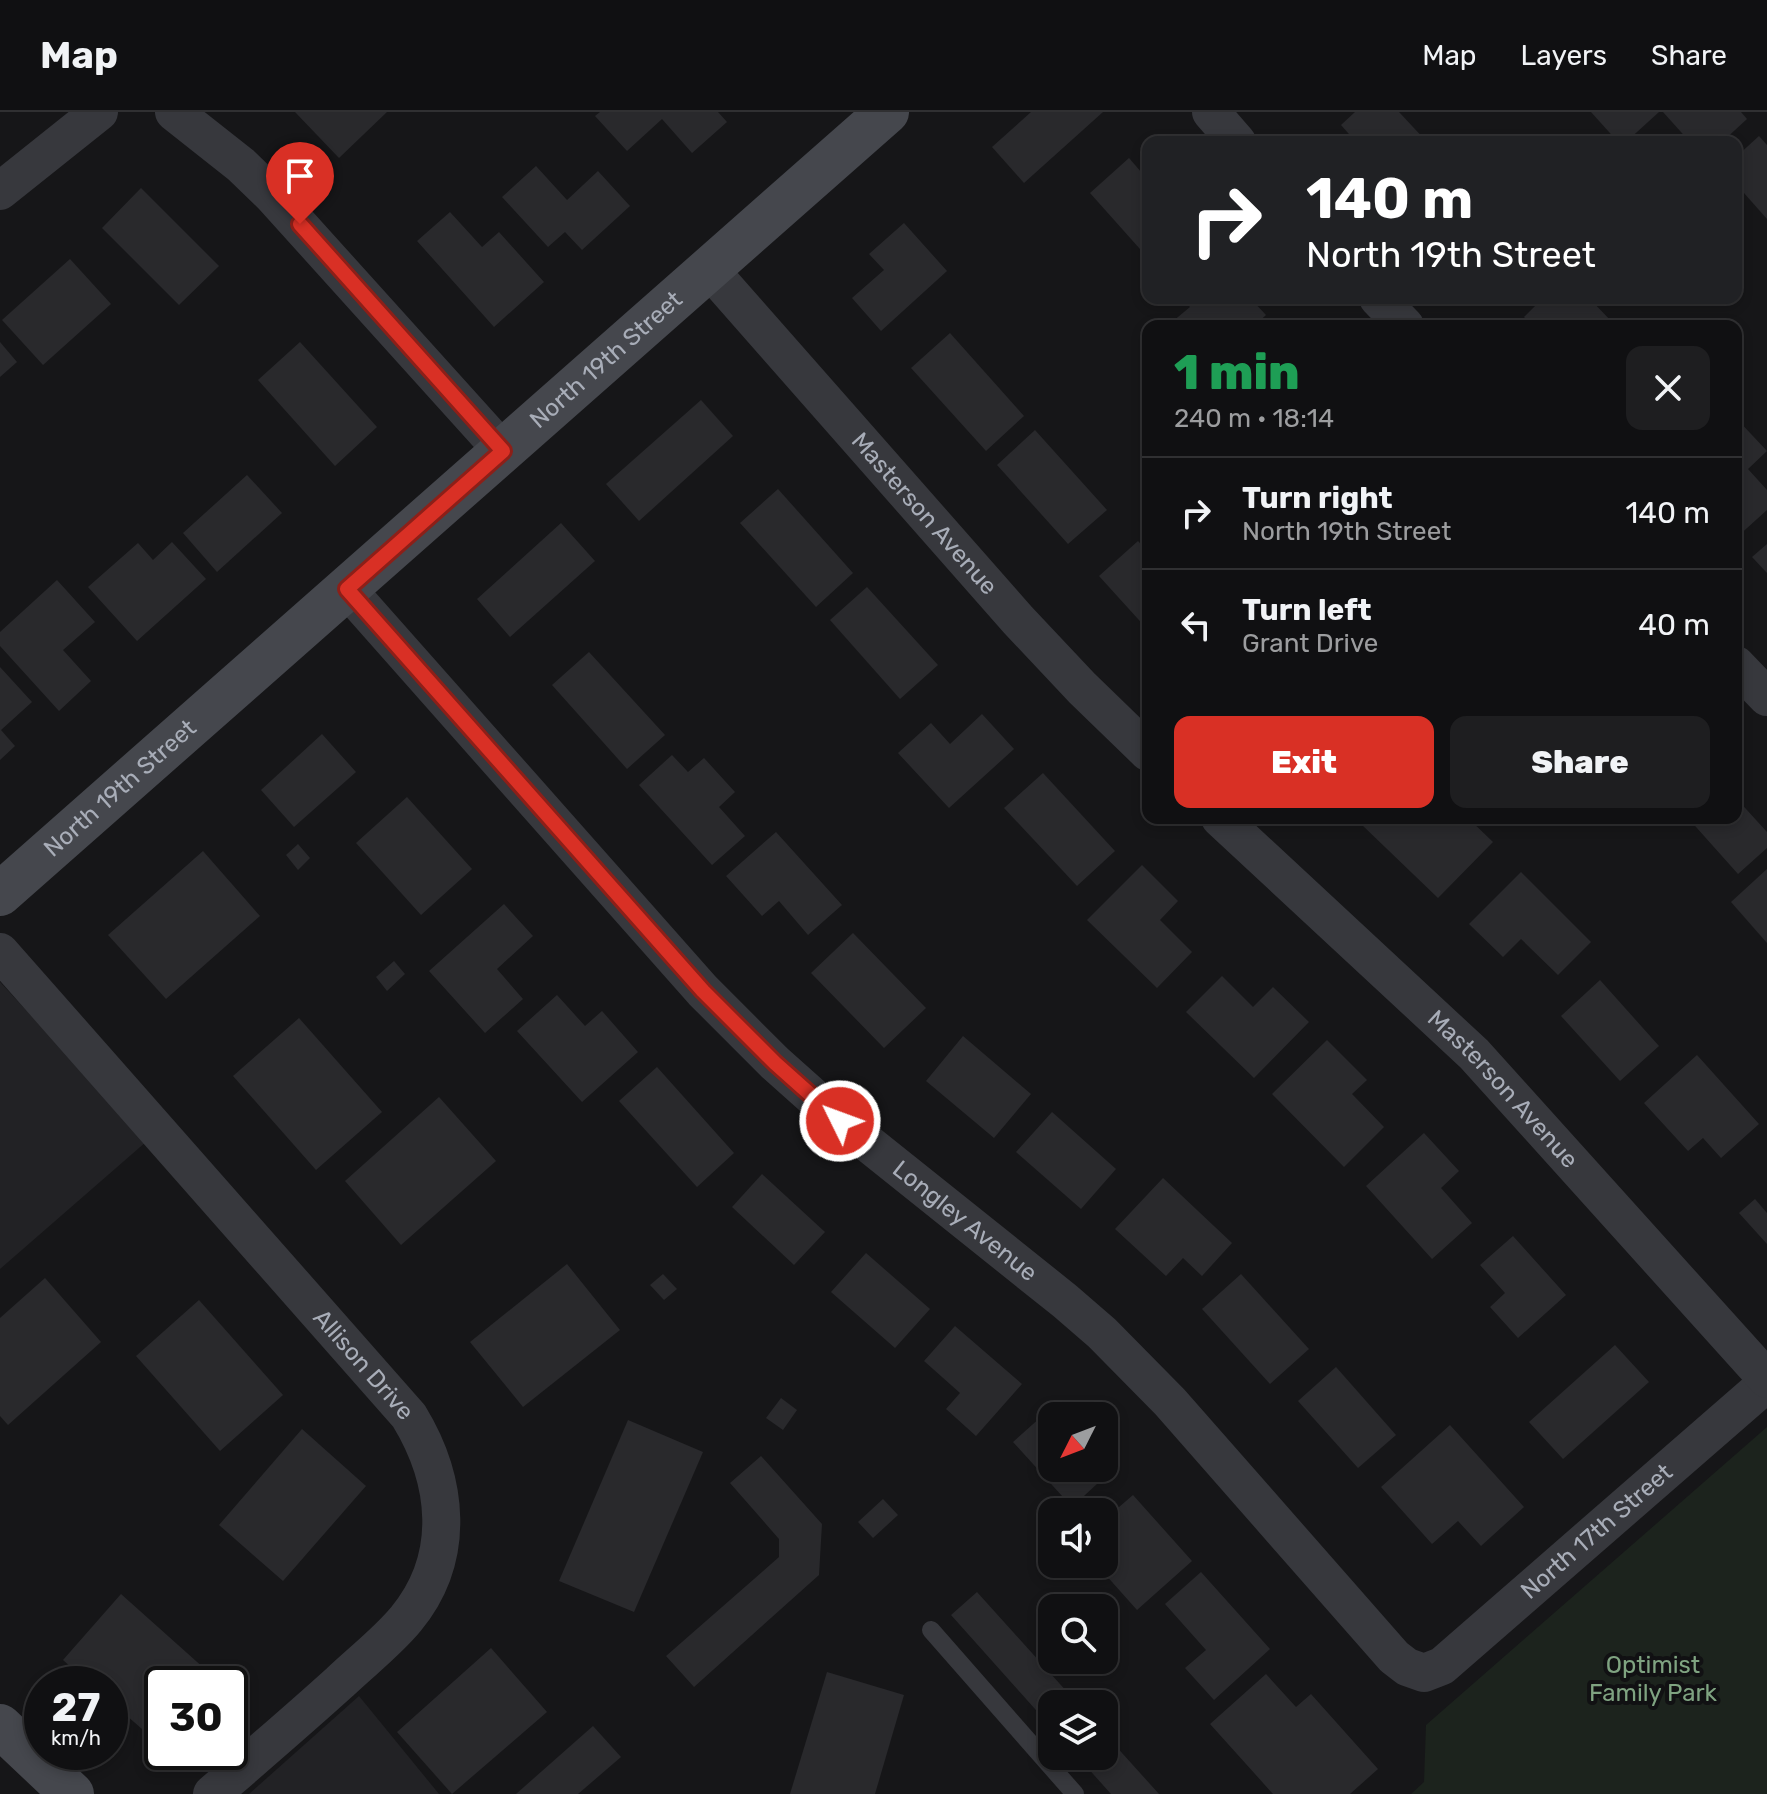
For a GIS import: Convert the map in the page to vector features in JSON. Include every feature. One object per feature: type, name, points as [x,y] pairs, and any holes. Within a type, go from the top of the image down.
[{"type":"street","points":[[0,191],[99,112]]},
{"type":"street","points":[[174,112],[241,165],[272,195],[503,451]]},
{"type":"street","name":"North 19th Street","points":[[0,894],[887,112]]},
{"type":"street","points":[[1211,112],[1232,136]]},
{"type":"street","name":"Masterson Avenue","points":[[709,269],[1018,620],[1142,746]]},
{"type":"street","points":[[1384,304],[1399,320]]},
{"type":"street","name":"Longley Avenue","points":[[347,589],[714,1002],[775,1063],[840,1121],[1102,1333],[1170,1402],[1394,1657],[1407,1667],[1424,1673]]},
{"type":"street","points":[[1742,671],[1767,697]]},
{"type":"street","name":"Masterson Avenue","points":[[1227,824],[1483,1064],[1767,1381]]},
{"type":"street","name":"Allison Drive","points":[[0,952],[409,1416],[424,1441],[435,1470],[441,1502],[442,1534],[431,1580],[420,1600],[391,1636],[212,1794]]},
{"type":"street","name":"North 17th Street","points":[[1424,1673],[1442,1666],[1455,1656],[1767,1381]]},
{"type":"street","points":[[0,1726],[72,1794]]},
{"type":"lane","points":[[931,1630],[1075,1794]]},
{"type":"shaded area","points":[[0,982],[147,1141],[0,1269]]},
{"type":"shaded area","points":[[359,1696],[439,1794],[249,1794]]},
{"type":"green space","name":"Optimist Family Park","points":[[1767,1427],[1767,1794],[1411,1794],[1424,1782],[1426,1725]]},
{"type":"building","points":[[295,112],[387,112],[339,158]]},
{"type":"building","points":[[600,112],[718,112],[727,122],[692,153],[662,119],[627,151],[595,116]]},
{"type":"building","points":[[1031,112],[1103,112],[1024,183],[992,147]]},
{"type":"building","points":[[1355,112],[1399,112],[1421,136],[1351,136],[1341,125]]},
{"type":"building","points":[[1591,112],[1659,112],[1633,136],[1613,136]]},
{"type":"building","points":[[1663,112],[1741,112],[1747,119],[1729,136],[1685,136]]},
{"type":"building","points":[[1759,136],[1767,145],[1767,219],[1742,191],[1742,152]]},
{"type":"building","points":[[1129,158],[1142,173],[1142,251],[1090,193]]},
{"type":"building","points":[[536,166],[567,200],[598,171],[630,206],[582,250],[565,232],[548,247],[502,197]]},
{"type":"building","points":[[141,188],[219,266],[179,305],[102,228]]},
{"type":"building","points":[[450,212],[482,247],[499,232],[544,282],[494,327],[417,241]]},
{"type":"building","points":[[904,223],[947,271],[881,331],[852,298],[884,270],[869,254]]},
{"type":"building","points":[[70,259],[111,304],[43,365],[2,320]]},
{"type":"building","points":[[1187,304],[1256,304],[1266,315],[1261,320],[1174,320],[1190,307]]},
{"type":"building","points":[[1537,304],[1595,304],[1610,320],[1527,320],[1524,317]]},
{"type":"building","points":[[950,333],[1024,416],[986,451],[911,368]]},
{"type":"building","points":[[0,342],[17,362],[0,377]]},
{"type":"building","points":[[300,342],[377,427],[335,466],[258,380]]},
{"type":"building","points":[[701,400],[733,436],[639,521],[606,484]]},
{"type":"building","points":[[1742,424],[1767,451],[1748,469],[1767,490],[1767,510],[1742,533]]},
{"type":"building","points":[[1035,430],[1107,510],[1068,544],[997,465]]},
{"type":"building","points":[[247,475],[282,513],[217,572],[183,533]]},
{"type":"building","points":[[778,489],[853,573],[816,607],[740,523]]},
{"type":"building","points":[[561,523],[595,561],[510,637],[477,599]]},
{"type":"building","points":[[1138,541],[1142,545],[1142,623],[1099,576]]},
{"type":"building","points":[[172,542],[206,579],[137,641],[88,587],[138,543],[153,560]]},
{"type":"building","points":[[1767,544],[1767,573],[1752,557]]},
{"type":"building","points":[[57,580],[95,622],[63,650],[91,681],[59,711],[0,646],[0,632]]},
{"type":"building","points":[[867,587],[938,665],[900,699],[830,620]]},
{"type":"building","points":[[589,652],[665,735],[627,769],[552,685]]},
{"type":"building","points":[[0,667],[32,702],[1,730],[15,746],[0,760]]},
{"type":"building","points":[[982,714],[1014,749],[949,808],[898,753],[931,723],[950,744]]},
{"type":"building","points":[[322,734],[356,772],[294,827],[261,790]]},
{"type":"building","points":[[672,755],[688,772],[704,758],[735,792],[719,807],[745,836],[712,865],[639,785]]},
{"type":"building","points":[[1043,773],[1115,851],[1077,886],[1004,808]]},
{"type":"building","points":[[407,797],[472,869],[421,915],[356,843]]},
{"type":"building","points":[[1742,805],[1767,832],[1767,848],[1738,874],[1693,824],[1742,824]]},
{"type":"building","points":[[1361,824],[1474,824],[1493,842],[1438,898]]},
{"type":"building","points":[[776,832],[842,905],[808,935],[779,901],[762,916],[726,876]]},
{"type":"building","points":[[298,844],[310,858],[298,870],[286,855]]},
{"type":"building","points":[[203,851],[260,916],[166,999],[108,935]]},
{"type":"building","points":[[1142,865],[1178,901],[1160,920],[1192,952],[1157,988],[1087,920]]},
{"type":"building","points":[[1767,869],[1767,943],[1731,902]]},
{"type":"building","points":[[1521,872],[1591,942],[1558,975],[1521,939],[1503,957],[1469,924]]},
{"type":"building","points":[[504,904],[533,936],[497,969],[523,999],[485,1033],[429,971]]},
{"type":"building","points":[[853,933],[926,1008],[884,1048],[811,973]]},
{"type":"building","points":[[394,961],[405,974],[387,991],[376,977]]},
{"type":"building","points":[[1222,976],[1253,1007],[1273,987],[1309,1022],[1254,1078],[1186,1012]]},
{"type":"building","points":[[1600,980],[1659,1046],[1620,1081],[1561,1016]]},
{"type":"building","points":[[557,995],[585,1026],[602,1011],[638,1052],[582,1102],[517,1031]]},
{"type":"building","points":[[299,1018],[382,1112],[316,1170],[233,1076]]},
{"type":"building","points":[[963,1036],[1031,1094],[994,1138],[926,1081]]},
{"type":"building","points":[[1327,1040],[1367,1080],[1352,1094],[1384,1127],[1344,1167],[1272,1094]]},
{"type":"building","points":[[1697,1055],[1759,1124],[1721,1158],[1703,1138],[1688,1151],[1644,1103]]},
{"type":"building","points":[[657,1067],[734,1153],[697,1187],[619,1101]]},
{"type":"building","points":[[439,1097],[496,1161],[401,1245],[345,1181]]},
{"type":"building","points":[[1052,1112],[1116,1169],[1081,1209],[1016,1152]]},
{"type":"building","points":[[1424,1133],[1459,1171],[1441,1188],[1472,1223],[1432,1259],[1366,1186]]},
{"type":"building","points":[[762,1174],[825,1232],[794,1265],[732,1207]]},
{"type":"building","points":[[1163,1178],[1232,1243],[1202,1276],[1183,1258],[1166,1276],[1115,1229]]},
{"type":"building","points":[[1755,1199],[1767,1213],[1767,1244],[1739,1213]]},
{"type":"building","points":[[1513,1236],[1566,1295],[1518,1338],[1490,1307],[1505,1293],[1480,1265]]},
{"type":"building","points":[[866,1253],[930,1309],[895,1348],[831,1292]]},
{"type":"building","points":[[567,1264],[620,1330],[523,1407],[470,1342]]},
{"type":"building","points":[[663,1274],[677,1289],[664,1300],[650,1285]]},
{"type":"building","points":[[1241,1274],[1309,1349],[1270,1384],[1202,1309]]},
{"type":"building","points":[[45,1278],[101,1342],[8,1425],[0,1416],[0,1318]]},
{"type":"building","points":[[199,1300],[283,1395],[220,1451],[136,1356]]},
{"type":"building","points":[[955,1326],[1022,1384],[976,1436],[946,1409],[960,1393],[924,1361]]},
{"type":"building","points":[[1615,1345],[1649,1382],[1563,1459],[1529,1422]]},
{"type":"building","points":[[1336,1367],[1396,1435],[1358,1468],[1298,1401]]},
{"type":"building","points":[[781,1398],[797,1410],[783,1430],[766,1418]]},
{"type":"building","points":[[628,1420],[703,1452],[634,1612],[559,1581]]},
{"type":"building","points":[[1038,1420],[1038,1470],[1013,1442]]},
{"type":"building","points":[[1450,1425],[1524,1507],[1481,1546],[1458,1521],[1432,1544],[1381,1487]]},
{"type":"building","points":[[302,1429],[366,1486],[283,1581],[219,1525]]},
{"type":"building","points":[[761,1456],[822,1524],[819,1575],[694,1687],[666,1656],[779,1557],[779,1539],[730,1483]]},
{"type":"building","points":[[1049,1482],[1099,1482],[1082,1498],[1064,1498]]},
{"type":"building","points":[[1133,1495],[1192,1561],[1137,1610],[1108,1578],[1118,1578],[1118,1508]]},
{"type":"building","points":[[883,1499],[898,1515],[873,1538],[858,1522]]},
{"type":"building","points":[[1201,1572],[1270,1649],[1214,1700],[1185,1668],[1206,1650],[1165,1604]]},
{"type":"building","points":[[977,1592],[1038,1660],[1038,1674],[1051,1674],[1065,1690],[1038,1690],[1038,1712],[951,1615]]},
{"type":"building","points":[[121,1594],[202,1666],[144,1666],[144,1731],[128,1717],[128,1666],[70,1666],[63,1660]]},
{"type":"building","points":[[491,1648],[547,1712],[452,1794],[397,1732]]},
{"type":"building","points":[[827,1672],[904,1695],[875,1794],[790,1794]]},
{"type":"building","points":[[1266,1674],[1296,1707],[1311,1694],[1378,1769],[1350,1794],[1273,1794],[1210,1724]]},
{"type":"building","points":[[593,1726],[621,1757],[578,1794],[516,1794]]},
{"type":"building","points":[[1118,1749],[1159,1794],[1111,1794],[1090,1770],[1118,1770]]},
{"type":"route","points":[[300,224],[503,451],[347,589],[703,991],[775,1063],[840,1121]]}]
